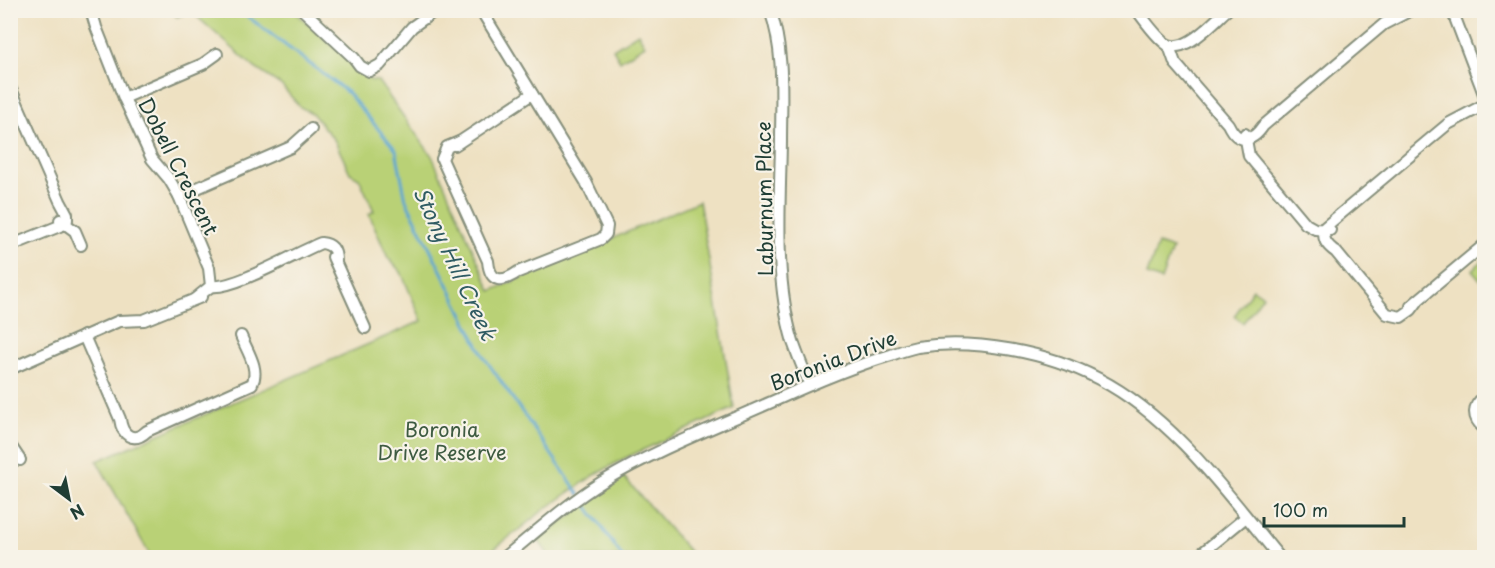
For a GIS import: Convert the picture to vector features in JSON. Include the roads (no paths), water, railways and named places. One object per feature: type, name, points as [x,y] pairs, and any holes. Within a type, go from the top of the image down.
[{"type":"street","points":[[303,10],[354,58],[372,65],[387,55],[412,27],[436,10]]},
{"type":"street","points":[[481,10],[586,182],[598,210],[601,229],[590,242],[502,280],[496,279],[449,171],[448,153],[459,142],[533,96]]},
{"type":"street","name":"Laburnum Place","points":[[770,10],[781,70],[783,290],[793,341],[810,385]]},
{"type":"street","points":[[1137,10],[1162,40],[1173,47],[1182,69],[1235,135],[1245,136],[1256,135],[1263,126],[1384,24],[1411,10]]},
{"type":"street","points":[[1173,47],[1190,42],[1227,10]]},
{"type":"street","points":[[1452,10],[1485,94]]},
{"type":"street","name":"Dobell Crescent","points":[[92,11],[124,98],[152,159],[169,179],[179,196],[209,268],[214,286]]},
{"type":"street","points":[[124,98],[203,64],[217,54]]},
{"type":"street","points":[[10,87],[60,201],[63,221],[75,231],[81,245]]},
{"type":"street","points":[[1328,230],[1339,216],[1448,124],[1485,105]]},
{"type":"street","points":[[1462,117],[1485,111]]},
{"type":"street","points":[[179,196],[291,147],[311,129]]},
{"type":"street","points":[[1245,136],[1247,151],[1252,161],[1306,224],[1312,228],[1328,230]]},
{"type":"street","points":[[10,246],[63,221]]},
{"type":"street","points":[[1328,230],[1336,252],[1378,301],[1395,311],[1417,302],[1485,245]]},
{"type":"street","points":[[12,367],[119,321],[144,320],[195,299],[214,286],[235,282],[307,251],[317,249],[326,250],[336,261],[365,328]]},
{"type":"street","points":[[84,336],[120,419],[133,432],[147,431],[252,384],[255,376],[254,367],[241,336]]},
{"type":"street","name":"Boronia Drive","points":[[504,558],[599,484],[648,457],[810,385],[870,361],[917,347],[995,347],[1019,351],[1061,362],[1100,379],[1147,409],[1177,438],[1280,558]]},
{"type":"street","points":[[1485,397],[1478,402],[1474,411],[1477,420],[1485,428]]},
{"type":"street","points":[[1485,403],[1481,412],[1485,422]]},
{"type":"street","points":[[10,445],[20,460]]},
{"type":"street","points":[[1196,558],[1246,517]]},
{"type":"waterway","name":"Stony Hill Creek","points":[[239,10],[347,92],[396,150],[406,200],[484,357],[579,494]]},
{"type":"waterway","name":"Stony Hill Creek","points":[[583,500],[623,558]]},
{"type":"park label","name":"Boronia Drive Reserve","points":[[442,440]]}]
